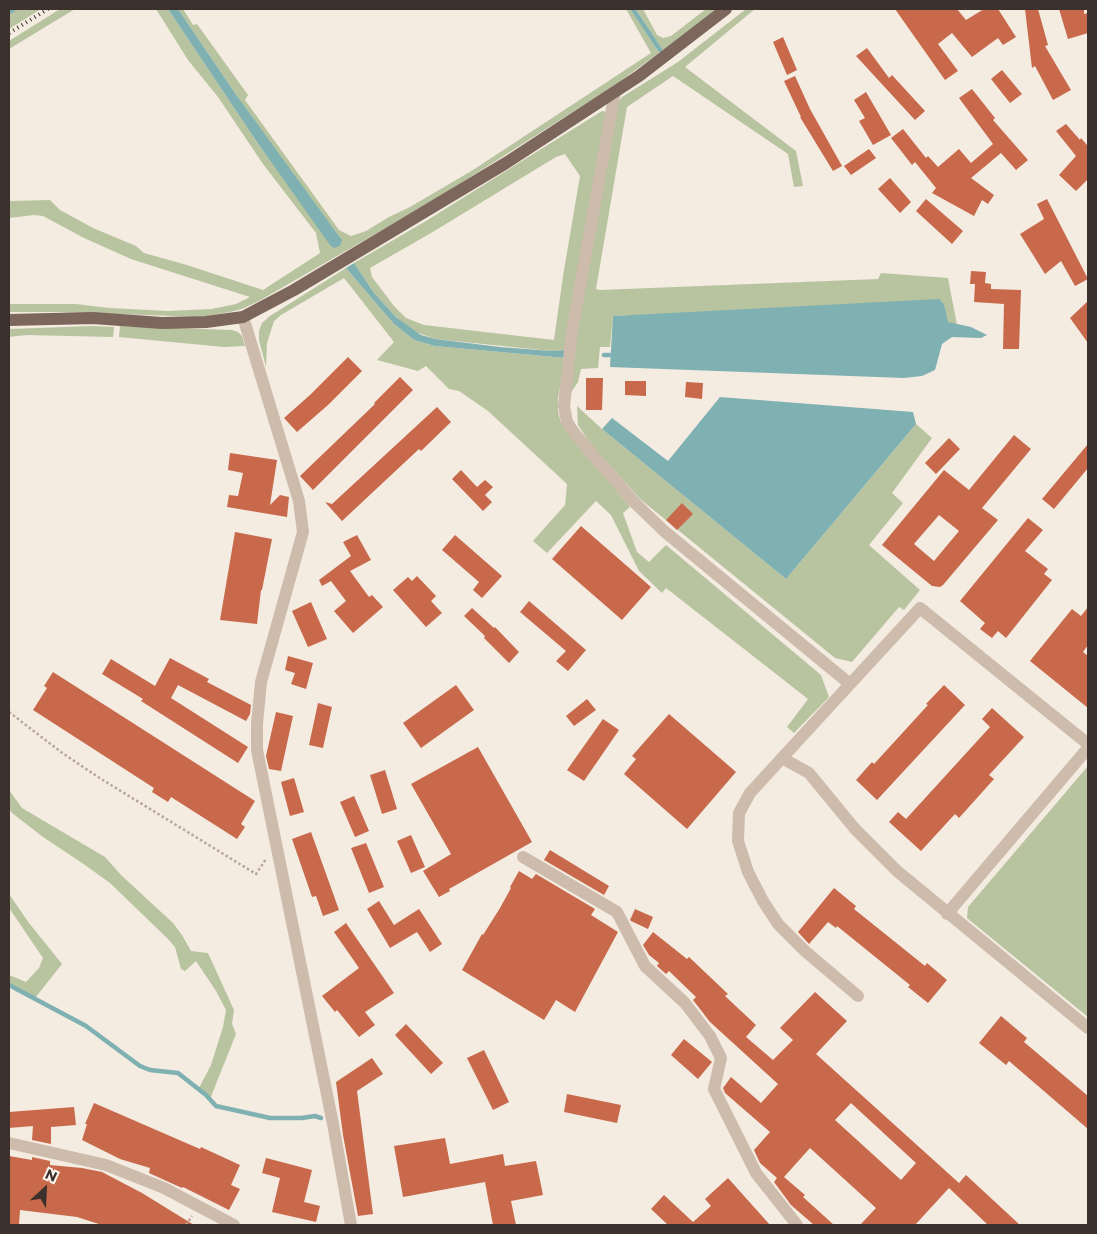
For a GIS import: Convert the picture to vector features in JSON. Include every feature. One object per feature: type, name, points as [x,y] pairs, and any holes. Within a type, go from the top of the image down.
[{"type":"main road","points":[[9,320],[93,318],[162,323],[206,322],[243,317],[294,290],[506,163],[639,76],[726,9]]},
{"type":"street","points":[[615,92],[572,332],[564,406],[567,422],[575,434],[634,502],[664,531],[850,684]]},
{"type":"street","points":[[243,317],[300,501],[303,532],[261,682],[257,724],[257,750],[331,1115],[351,1225]]},
{"type":"street","points":[[858,996],[805,951],[778,924],[763,902],[748,872],[738,841],[739,813],[750,793],[920,608],[1088,744]]},
{"type":"street","points":[[947,914],[1088,748]]},
{"type":"street","points":[[782,758],[809,773],[855,829],[897,870],[947,914],[1088,1028]]},
{"type":"street","points":[[523,858],[617,912],[645,966],[684,1003],[710,1036],[721,1058],[714,1089],[756,1173],[797,1225]]},
{"type":"street","points":[[9,1143],[106,1165],[164,1188],[234,1225]]},
{"type":"path","points":[[9,712],[61,752],[98,777],[256,874],[277,845]]},
{"type":"green space","points":[[17,9],[41,9],[9,29],[9,14]]},
{"type":"green space","points":[[60,9],[75,9],[9,49],[9,41]]},
{"type":"green space","points":[[156,9],[168,9],[259,145],[334,248],[237,96],[178,9],[183,9],[193,25],[197,24],[248,95],[245,100],[339,230],[351,236],[366,231],[473,170],[651,53],[626,9],[631,9],[659,53],[615,85],[436,199],[242,309],[202,317],[9,312],[9,304],[76,304],[168,311],[212,309],[236,304],[250,297],[131,259],[84,238],[43,216],[34,215],[9,218],[9,201],[50,200],[60,210],[93,228],[136,246],[144,253],[263,290],[320,253],[316,233],[263,164],[218,97],[188,60]]},
{"type":"green space","points":[[636,9],[643,9],[657,35],[663,38],[671,36],[706,9],[717,9],[663,51]]},
{"type":"green space","points":[[746,9],[755,9],[685,67],[796,151],[803,186],[794,187],[788,154],[673,76],[627,107],[596,289],[878,279],[881,273],[948,278],[957,325],[947,322],[944,304],[613,316],[610,347],[600,347],[598,368],[581,369],[578,382],[568,397],[573,354],[617,104],[622,97],[678,62]]},
{"type":"green space","points":[[602,111],[607,112],[566,350],[551,351],[435,339],[413,331],[396,317],[374,293],[354,263],[426,221]],"holes":[[[565,154],[580,176],[554,340],[424,325],[406,318],[394,306],[372,277],[370,268],[556,157]]]},
{"type":"green space","points":[[346,268],[393,323],[414,340],[435,346],[565,358],[558,399],[561,423],[630,507],[623,513],[637,552],[649,562],[666,545],[821,675],[829,697],[794,733],[787,727],[808,699],[666,588],[662,593],[639,571],[611,515],[596,501],[547,553],[533,541],[565,505],[567,484],[488,411],[459,391],[449,389],[426,366],[418,371],[377,360],[394,342],[344,278],[274,321],[267,343],[266,367],[259,340],[259,331],[262,323]]},
{"type":"green space","points":[[120,326],[232,330],[242,336],[245,346],[224,347],[119,337]]},
{"type":"green space","points":[[114,327],[113,337],[27,335],[9,337],[9,329]]},
{"type":"green space","points":[[577,406],[602,429],[786,579],[916,424],[932,438],[892,493],[903,503],[869,545],[920,590],[904,610],[899,607],[852,662],[835,658],[640,499],[589,442],[578,425]]},
{"type":"green space","points":[[1088,766],[1088,1017],[967,918],[968,907]]},
{"type":"green space","points":[[9,790],[22,808],[105,857],[121,875],[173,923],[191,951],[208,953],[234,1010],[232,1024],[236,1034],[210,1099],[199,1088],[211,1065],[223,1027],[226,1010],[216,991],[196,961],[185,971],[181,969],[175,947],[110,883],[43,837],[12,813],[9,809]]},
{"type":"green space","points":[[9,894],[29,923],[62,964],[35,998],[9,983],[9,975],[26,982],[39,968],[43,958],[9,908]]},
{"type":"water","points":[[168,9],[178,9],[237,96],[342,240],[340,246],[334,248],[330,245],[259,145]]},
{"type":"water","points":[[354,263],[374,293],[396,317],[421,335],[435,339],[500,347],[551,351],[566,350],[565,358],[435,346],[414,340],[393,323],[346,268]]},
{"type":"water","points":[[939,299],[944,304],[948,322],[971,327],[987,335],[981,338],[952,337],[942,344],[935,370],[922,376],[904,378],[610,367],[613,316]]},
{"type":"water","points":[[720,397],[913,412],[916,424],[786,579],[602,429],[612,418],[668,461]]},
{"type":"building","points":[[895,9],[957,9],[966,20],[984,9],[998,9],[1016,37],[1003,45],[998,38],[972,57],[952,33],[938,44],[958,71],[945,80]]},
{"type":"building","points":[[1025,9],[1038,9],[1048,45],[1045,46],[1071,90],[1053,100],[1035,66],[1032,68]]},
{"type":"building","points":[[1059,9],[1084,9],[1084,14],[1088,13],[1088,33],[1068,39]]},
{"type":"building","points":[[783,37],[797,70],[787,75],[773,42]]},
{"type":"building","points":[[867,48],[889,78],[892,75],[925,111],[915,120],[856,56]]},
{"type":"building","points":[[1002,70],[1022,94],[1010,103],[991,79]]},
{"type":"building","points":[[795,76],[810,109],[842,166],[833,171],[800,117],[784,81]]},
{"type":"building","points":[[972,89],[995,118],[993,120],[1028,160],[1016,170],[1001,153],[971,178],[994,195],[988,204],[982,200],[974,216],[932,193],[936,188],[915,162],[912,165],[891,138],[903,129],[926,158],[928,156],[938,167],[959,149],[971,163],[993,144],[959,98]]},
{"type":"building","points":[[866,92],[891,135],[873,145],[859,121],[865,118],[854,100]]},
{"type":"building","points":[[1066,124],[1080,140],[1081,138],[1087,145],[1088,143],[1088,179],[1076,191],[1059,175],[1076,156],[1056,131]]},
{"type":"building","points":[[869,149],[876,158],[851,175],[844,166]]},
{"type":"building","points":[[890,178],[911,202],[900,213],[878,189]]},
{"type":"building","points":[[926,199],[963,231],[952,244],[916,211]]},
{"type":"building","points":[[1047,199],[1088,279],[1075,286],[1061,261],[1045,274],[1020,234],[1044,219],[1037,204]]},
{"type":"building","points":[[971,271],[986,272],[985,283],[991,284],[991,289],[1021,290],[1019,349],[1003,349],[1004,304],[974,302],[975,284],[970,284]]},
{"type":"building","points":[[1088,301],[1088,343],[1070,318]]},
{"type":"building","points":[[348,357],[362,371],[328,405],[297,432],[284,418]]},
{"type":"building","points":[[400,377],[413,390],[313,490],[300,476],[375,404]]},
{"type":"building","points":[[586,378],[603,378],[602,410],[586,410]]},
{"type":"building","points":[[625,381],[646,381],[646,396],[625,395]]},
{"type":"building","points":[[686,382],[703,383],[702,399],[685,397]]},
{"type":"building","points":[[437,407],[451,422],[421,451],[419,449],[342,521],[325,502],[332,504]]},
{"type":"building","points":[[1014,435],[1031,449],[982,508],[998,520],[940,587],[932,586],[882,545],[944,470],[969,490]],"holes":[[[939,515],[959,531],[934,561],[914,544]]]},
{"type":"building","points":[[949,438],[960,449],[936,474],[925,463]]},
{"type":"building","points":[[1088,444],[1088,468],[1054,509],[1042,499]]},
{"type":"building","points":[[230,453],[277,460],[270,505],[280,495],[289,497],[287,517],[227,507],[229,495],[238,496],[243,473],[228,470]]},
{"type":"building","points":[[461,470],[477,487],[485,480],[493,487],[485,495],[492,502],[483,511],[452,479]]},
{"type":"building","points":[[682,503],[693,514],[677,530],[666,520]]},
{"type":"building","points":[[1028,518],[1043,530],[1025,551],[1048,569],[1044,574],[1052,580],[1006,638],[998,631],[992,638],[980,629],[985,623],[960,601]]},
{"type":"building","points":[[581,526],[651,587],[622,620],[552,559]]},
{"type":"building","points":[[235,532],[272,539],[261,590],[257,624],[220,620]]},
{"type":"building","points":[[357,535],[371,560],[350,571],[369,597],[372,595],[383,607],[353,633],[334,611],[346,601],[331,581],[322,586],[319,580],[351,556],[343,542]]},
{"type":"building","points":[[455,535],[502,576],[482,598],[473,590],[479,582],[442,550]]},
{"type":"building","points":[[417,576],[436,596],[431,601],[442,613],[426,627],[393,590],[408,577],[412,581]]},
{"type":"building","points":[[529,601],[586,650],[568,671],[556,661],[566,651],[520,612]]},
{"type":"building","points":[[311,602],[327,639],[308,647],[292,611]]},
{"type":"building","points":[[1088,607],[1088,645],[1083,652],[1088,656],[1088,708],[1030,661],[1072,609],[1081,616]]},
{"type":"building","points":[[472,608],[495,627],[519,652],[509,663],[464,616]]},
{"type":"building","points":[[288,656],[313,663],[306,689],[291,684],[295,673],[285,670]]},
{"type":"building","points":[[170,658],[209,679],[207,682],[251,705],[250,714],[246,721],[178,685],[171,698],[248,747],[238,763],[141,701],[143,699],[102,674],[111,659],[155,686]]},
{"type":"building","points":[[53,672],[255,801],[241,824],[245,827],[237,839],[171,797],[168,802],[152,792],[154,788],[33,710],[47,688],[44,686]]},
{"type":"building","points":[[456,685],[474,710],[421,748],[403,723]]},
{"type":"building","points":[[944,685],[965,705],[877,800],[856,780],[872,762],[874,764]]},
{"type":"building","points":[[587,699],[596,710],[574,726],[566,716]]},
{"type":"building","points":[[318,703],[332,707],[323,748],[309,745]]},
{"type":"building","points":[[992,708],[1024,737],[989,775],[994,779],[959,818],[955,814],[921,851],[889,822],[898,812],[906,819],[990,727],[982,719]]},
{"type":"building","points":[[276,712],[293,716],[281,771],[269,769],[266,756]]},
{"type":"building","points":[[669,714],[736,772],[687,829],[624,774],[636,759],[632,756]]},
{"type":"building","points":[[603,719],[619,730],[584,781],[567,770]]},
{"type":"building","points":[[478,747],[532,842],[449,889],[450,891],[439,897],[423,871],[451,854],[411,784]]},
{"type":"building","points":[[385,770],[397,809],[382,814],[370,775]]},
{"type":"building","points":[[294,778],[304,812],[290,816],[281,782]]},
{"type":"building","points":[[354,796],[369,831],[355,837],[340,802]]},
{"type":"building","points":[[311,832],[339,910],[323,916],[316,896],[312,897],[292,839]]},
{"type":"building","points":[[411,835],[425,867],[411,873],[397,841]]},
{"type":"building","points":[[366,843],[384,887],[369,893],[351,848]]},
{"type":"building","points":[[550,850],[609,886],[604,895],[544,860]]},
{"type":"building","points":[[519,871],[532,879],[536,874],[595,909],[591,915],[618,932],[575,1012],[556,1000],[544,1020],[462,970],[482,934],[500,908]]},
{"type":"building","points":[[834,888],[856,906],[854,909],[925,966],[927,963],[947,980],[928,1003],[908,987],[910,985],[837,926],[836,928],[828,922],[809,944],[798,932]]},
{"type":"building","points":[[379,901],[394,925],[419,909],[442,944],[430,952],[417,932],[390,948],[367,909]]},
{"type":"building","points":[[635,909],[653,917],[648,929],[630,920]]},
{"type":"building","points":[[346,923],[394,993],[365,1012],[375,1025],[359,1037],[337,1010],[335,1012],[322,996],[359,968],[334,932]]},
{"type":"building","points":[[653,932],[687,959],[689,957],[728,994],[725,996],[756,1025],[746,1037],[773,1060],[793,1040],[780,1028],[815,992],[847,1021],[816,1054],[959,1183],[966,1175],[1020,1225],[988,1225],[949,1188],[915,1225],[860,1225],[876,1208],[810,1148],[784,1177],[805,1195],[803,1197],[834,1225],[814,1225],[791,1205],[774,1182],[777,1178],[760,1163],[754,1150],[770,1132],[725,1093],[723,1088],[731,1077],[761,1103],[778,1084],[710,1022],[693,1000],[696,997],[669,971],[666,974],[657,966],[659,963],[649,955],[643,945]],"holes":[[[851,1103],[916,1163],[901,1180],[835,1120]]]},
{"type":"building","points":[[1001,1016],[1027,1038],[1024,1042],[1088,1096],[1088,1129],[1009,1061],[1006,1065],[979,1043]]},
{"type":"building","points":[[406,1024],[443,1063],[431,1074],[395,1035]]},
{"type":"building","points":[[684,1039],[712,1062],[698,1079],[671,1055]]},
{"type":"building","points":[[484,1050],[509,1102],[493,1110],[467,1058]]},
{"type":"building","points":[[372,1058],[383,1074],[357,1091],[373,1214],[358,1216],[343,1135],[336,1082]]},
{"type":"building","points":[[567,1094],[621,1105],[617,1123],[564,1112]]},
{"type":"building","points":[[94,1103],[240,1165],[231,1185],[240,1189],[229,1210],[183,1187],[149,1173],[150,1168],[120,1159],[82,1140],[87,1124],[85,1124]]},
{"type":"building","points":[[74,1107],[76,1125],[51,1127],[51,1144],[32,1140],[33,1126],[9,1128],[9,1112]]},
{"type":"building","points":[[445,1138],[450,1164],[503,1154],[505,1166],[536,1161],[543,1195],[511,1201],[516,1225],[493,1225],[485,1182],[403,1197],[394,1146]]},
{"type":"building","points":[[9,1156],[32,1160],[32,1157],[50,1161],[50,1165],[102,1172],[142,1193],[194,1225],[102,1225],[77,1217],[20,1210],[19,1225],[9,1225]]},
{"type":"building","points":[[266,1158],[312,1170],[304,1202],[320,1206],[316,1222],[272,1212],[280,1178],[262,1173]]},
{"type":"building","points":[[728,1178],[770,1225],[668,1225],[651,1209],[664,1195],[693,1222],[711,1206],[705,1199]]},
{"type":"waterway","points":[[9,12],[14,9]]},
{"type":"waterway","points":[[633,9],[660,50]]},
{"type":"waterway","points":[[604,355],[610,355]]},
{"type":"waterway","points":[[9,985],[86,1026],[140,1066],[150,1070],[178,1073],[206,1095],[216,1106],[270,1118],[315,1116],[321,1118]]},
{"type":"railway","points":[[9,33],[48,9]]}]
